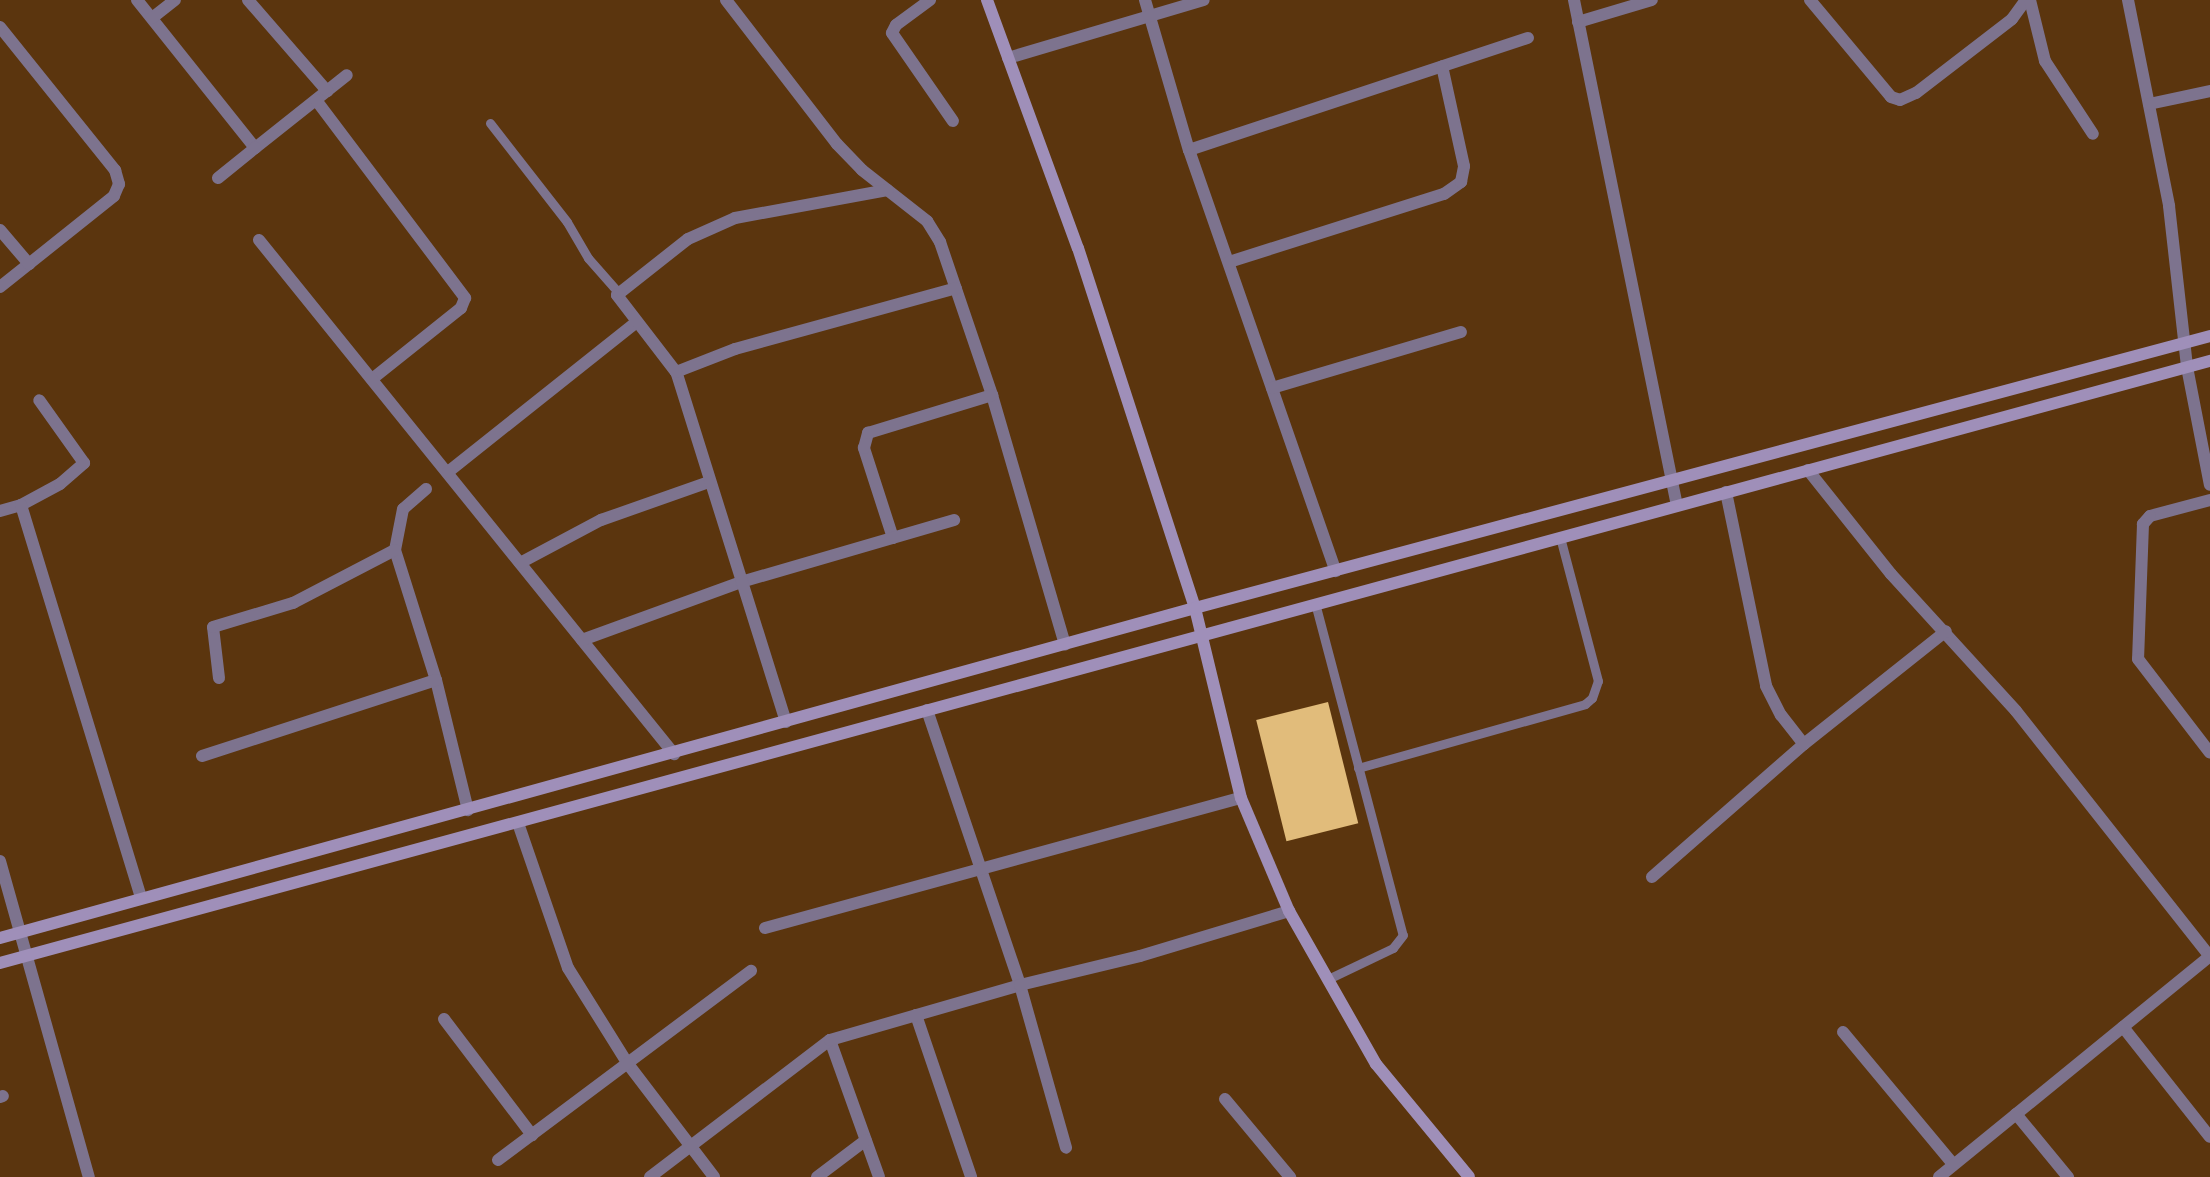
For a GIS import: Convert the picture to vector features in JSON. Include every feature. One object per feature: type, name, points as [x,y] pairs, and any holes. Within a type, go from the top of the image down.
[{"type":"main road","points":[[987,0],[1078,248],[1195,608],[1241,798],[1289,911],[1330,978],[1376,1064],[1468,1177]]},
{"type":"main road","points":[[0,938],[674,754],[1195,608],[2210,336]]},
{"type":"main road","points":[[0,963],[518,824],[1201,633],[2210,361]]},
{"type":"street","points":[[137,0],[255,148]]},
{"type":"street","points":[[152,18],[175,0]]},
{"type":"street","points":[[248,0],[327,91]]},
{"type":"street","points":[[726,0],[837,144],[935,231],[957,288],[992,395],[1065,645]]},
{"type":"street","points":[[930,0],[896,25],[892,33],[953,121]]},
{"type":"street","points":[[1145,0],[1190,150],[1336,571]]},
{"type":"street","points":[[1008,57],[1204,0]]},
{"type":"street","points":[[1574,0],[1677,506]]},
{"type":"street","points":[[1578,22],[1652,0]]},
{"type":"street","points":[[1810,0],[1891,97],[1900,100],[1916,93],[2012,19],[2028,0]]},
{"type":"street","points":[[2028,0],[2046,62],[2093,134]]},
{"type":"street","points":[[2128,0],[2169,206],[2187,367],[2210,485]]},
{"type":"street","points":[[0,27],[119,177],[118,189],[114,196],[0,287]]},
{"type":"street","points":[[1190,150],[1528,38]]},
{"type":"street","points":[[1229,261],[1444,194],[1461,182],[1464,166],[1442,66]]},
{"type":"street","points":[[218,178],[347,75]]},
{"type":"street","points":[[2149,104],[2210,91]]},
{"type":"street","points":[[316,100],[465,298],[461,308],[372,379]]},
{"type":"street","points":[[786,722],[676,372],[618,300],[618,292],[688,239],[735,218],[887,190]]},
{"type":"street","points":[[0,230],[29,264]]},
{"type":"street","points":[[259,240],[674,754]]},
{"type":"street","points":[[676,372],[735,350],[957,288]]},
{"type":"street","points":[[448,472],[635,323]]},
{"type":"street","points":[[1272,388],[1461,332]]},
{"type":"street","points":[[893,538],[864,448],[868,433],[992,395]]},
{"type":"street","points":[[0,511],[21,505],[60,484],[84,463],[39,400]]},
{"type":"street","points":[[1808,470],[1890,574],[1946,631],[2016,711],[2210,957],[1953,1164],[1940,1177]]},
{"type":"street","points":[[520,563],[601,520],[710,482]]},
{"type":"street","points":[[426,489],[403,509],[395,550],[436,680],[468,810]]},
{"type":"street","points":[[1726,492],[1766,686],[1781,715],[1804,744]]},
{"type":"street","points":[[2210,500],[2150,516],[2143,524],[2138,659],[2210,753]]},
{"type":"street","points":[[21,505],[141,898]]},
{"type":"street","points":[[582,640],[741,582],[954,520]]},
{"type":"street","points":[[219,678],[213,627],[293,603],[395,550]]},
{"type":"street","points":[[1652,877],[1804,744],[1946,631]]},
{"type":"street","points":[[202,756],[436,680]]},
{"type":"street","points":[[927,710],[1020,985],[1066,1148]]},
{"type":"street","points":[[765,928],[981,872],[1241,798]]},
{"type":"street","points":[[518,824],[567,968],[628,1065],[714,1177]]},
{"type":"street","points":[[0,861],[89,1177]]},
{"type":"street","points":[[650,1177],[830,1040],[1020,985],[1140,956],[1289,911]]},
{"type":"street","points":[[498,1160],[751,971]]},
{"type":"street","points":[[916,1015],[970,1177]]},
{"type":"street","points":[[444,1019],[532,1135]]},
{"type":"street","points":[[2123,1027],[2210,1137]]},
{"type":"street","points":[[1843,1032],[1953,1164]]},
{"type":"street","points":[[830,1040],[879,1177]]},
{"type":"street","points":[[1224,1099],[1290,1177]]},
{"type":"street","points":[[2016,1114],[2068,1177]]},
{"type":"street","points":[[817,1177],[866,1140]]},
{"type":"lane","points":[[490,123],[567,222],[588,258],[618,292]]},
{"type":"lane","points":[[1358,768],[1585,704],[1592,698],[1598,681],[1560,537]]},
{"type":"lane","points":[[1315,603],[1402,939],[1393,948],[1330,978]]},
{"type":"building","points":[[1328,702],[1358,823],[1286,841],[1256,720]]}]
